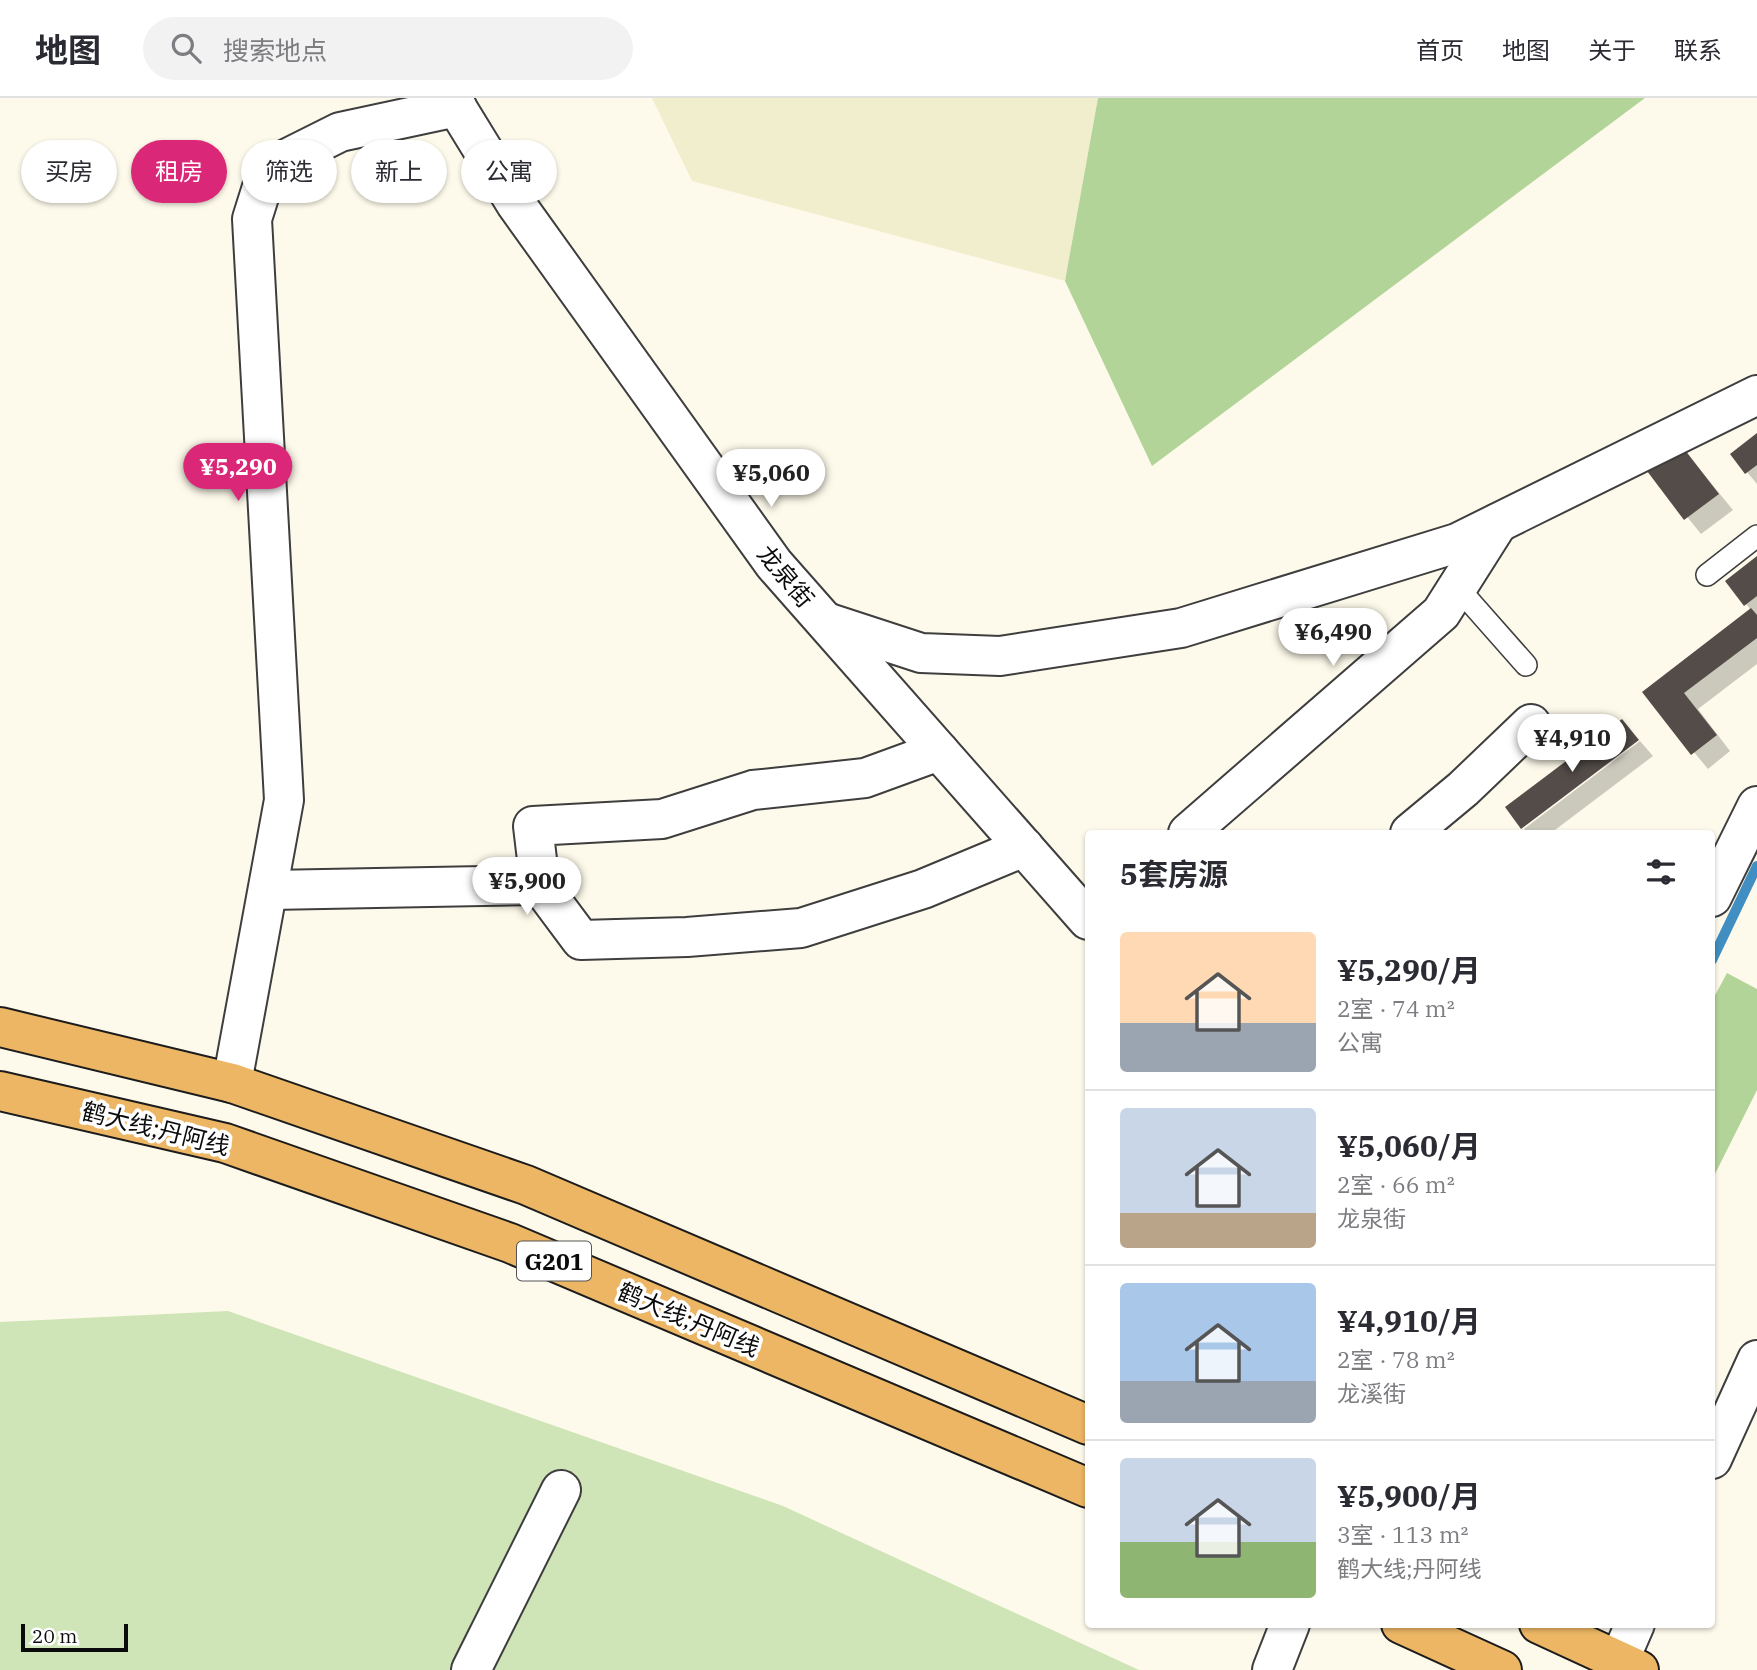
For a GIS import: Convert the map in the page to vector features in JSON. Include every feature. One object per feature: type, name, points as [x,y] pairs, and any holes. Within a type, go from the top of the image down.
[{"type":"highway","name":"G201","points":[[0,1027],[232,1083],[526,1185],[1085,1424]]},
{"type":"highway","name":"鹤大线;丹阿线","points":[[0,1091],[225,1143],[510,1242],[1085,1487]]},
{"type":"highway","points":[[1410,1628],[1502,1670]]},
{"type":"highway","points":[[1548,1628],[1629,1665]]},
{"type":"street","name":"龙泉街","points":[[454,103],[532,226],[774,564],[1085,917]]},
{"type":"street","points":[[232,1083],[270,890],[284,800],[252,219],[268,168],[340,132],[454,103]]},
{"type":"street","points":[[824,621],[921,653],[1000,656],[1181,628],[1457,543],[1757,395]]},
{"type":"street","points":[[1191,830],[1441,613],[1499,521]]},
{"type":"street","points":[[1414,830],[1463,789],[1531,724]]},
{"type":"street","points":[[939,751],[865,778],[753,790],[662,819],[533,826],[540,884],[581,940],[687,937],[801,928],[923,889],[1024,847]]},
{"type":"street","points":[[1715,891],[1757,806]]},
{"type":"street","points":[[270,890],[540,884]]},
{"type":"street","points":[[1715,1452],[1757,1360]]},
{"type":"street","points":[[471,1670],[561,1490]]},
{"type":"street","points":[[1272,1670],[1288,1628]]},
{"type":"street","points":[[1629,1665],[1634,1628]]},
{"type":"lane","points":[[1707,575],[1757,536]]},
{"type":"lane","points":[[1458,588],[1526,665]]},
{"type":"shaded area","points":[[652,98],[1098,98],[1065,281],[692,181]]},
{"type":"green space","points":[[1098,98],[1645,98],[1152,466],[1065,281]]},
{"type":"green space","points":[[1727,973],[1757,989],[1757,1090],[1715,1174],[1715,995]]},
{"type":"green space","points":[[228,1311],[783,1506],[1139,1670],[0,1670],[0,1322]]},
{"type":"building","points":[[1757,433],[1757,465],[1745,474],[1730,454]]},
{"type":"building","points":[[1678,441],[1719,494],[1684,520],[1644,467]]},
{"type":"building","points":[[1757,556],[1757,596],[1744,606],[1725,581]]},
{"type":"building","points":[[1751,608],[1757,615],[1757,638],[1684,693],[1717,735],[1691,755],[1642,692]]},
{"type":"building","points":[[1622,719],[1639,740],[1521,829],[1505,807]]},
{"type":"waterway","points":[[1715,954],[1757,866]]}]
